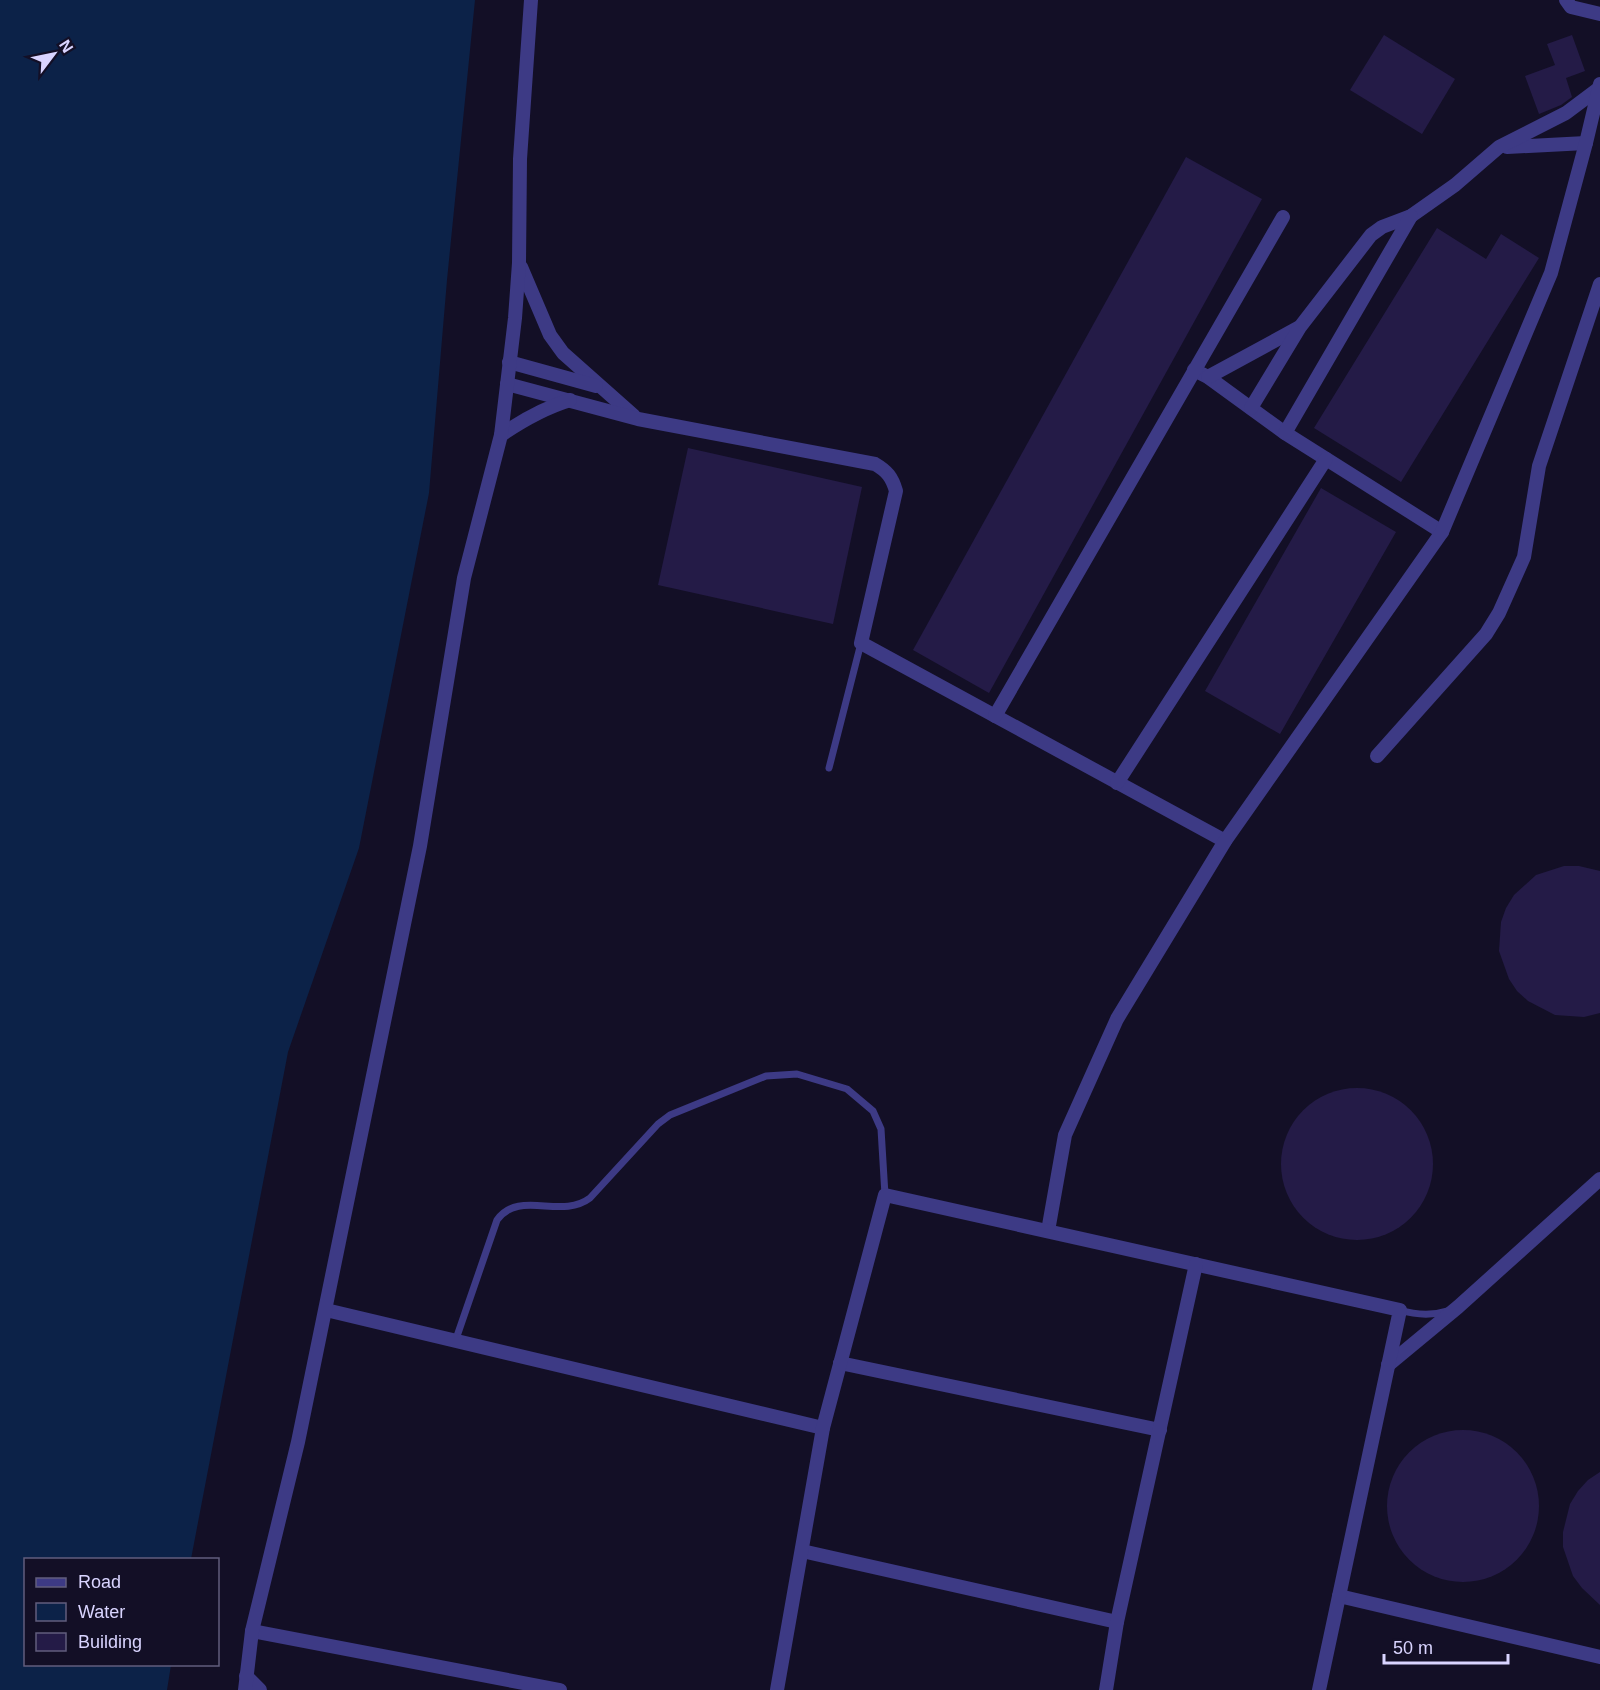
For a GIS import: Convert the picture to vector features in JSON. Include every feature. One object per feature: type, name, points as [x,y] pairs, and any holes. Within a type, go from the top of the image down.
[{"type":"street","points":[[261,1690],[245,1683],[252,1631],[298,1442],[420,846],[464,578],[501,435],[519,263],[520,159],[531,0]]},
{"type":"street","points":[[1566,0],[1571,7],[1600,14]]},
{"type":"street","points":[[1048,1231],[1065,1135],[1117,1019],[1225,841],[1442,532],[1551,273],[1599,87]]},
{"type":"street","points":[[1251,408],[1300,327],[1371,235],[1382,227],[1411,216],[1455,185],[1499,147],[1566,113],[1599,87]]},
{"type":"street","points":[[1499,147],[1586,143]]},
{"type":"street","points":[[1285,433],[1411,216]]},
{"type":"street","points":[[995,716],[1283,217]]},
{"type":"street","points":[[519,263],[550,335],[563,353],[638,419]]},
{"type":"street","points":[[1377,756],[1486,634],[1498,613],[1524,557],[1539,466],[1600,284]]},
{"type":"street","points":[[1208,377],[1300,327]]},
{"type":"street","points":[[509,362],[598,386]]},
{"type":"street","points":[[1194,370],[1208,377],[1285,433],[1442,532]]},
{"type":"street","points":[[507,384],[638,419],[875,464],[886,470],[893,480],[896,491],[861,643],[1225,841]]},
{"type":"street","points":[[501,435],[527,417],[549,406],[570,400]]},
{"type":"street","points":[[1117,783],[1326,459]]},
{"type":"street","points":[[1388,1365],[1458,1307],[1600,1179]]},
{"type":"street","points":[[777,1690],[823,1428],[885,1195],[1400,1310],[1319,1690]]},
{"type":"street","points":[[1106,1690],[1117,1622],[1196,1264]]},
{"type":"street","points":[[326,1310],[456,1339],[823,1428]]},
{"type":"street","points":[[840,1363],[1160,1430]]},
{"type":"street","points":[[802,1551],[1117,1622]]},
{"type":"street","points":[[1339,1596],[1600,1657]]},
{"type":"street","points":[[252,1631],[560,1690]]},
{"type":"lane","points":[[829,768],[861,643]]},
{"type":"lane","points":[[456,1339],[497,1220],[504,1211],[515,1205],[572,1207],[582,1204],[657,1124],[670,1115],[766,1076],[798,1074],[847,1089],[873,1111],[881,1129],[885,1195]]},
{"type":"lane","points":[[1400,1310],[1429,1315],[1458,1307]]},
{"type":"water","points":[[0,0],[475,0],[447,280],[429,493],[359,848],[288,1052],[191,1558],[24,1558],[24,1666],[171,1666],[167,1690],[0,1690]]},
{"type":"building","points":[[1384,35],[1455,79],[1422,134],[1350,90]]},
{"type":"building","points":[[1572,35],[1585,71],[1566,78],[1572,97],[1561,105],[1539,114],[1525,76],[1555,65],[1547,44]]},
{"type":"building","points":[[1186,157],[1262,199],[989,693],[913,650]]},
{"type":"building","points":[[1437,228],[1486,259],[1501,234],[1539,258],[1401,482],[1314,428]]},
{"type":"building","points":[[688,448],[862,487],[833,624],[658,585]]},
{"type":"building","points":[[1321,488],[1396,532],[1280,734],[1205,691]]},
{"type":"building","points":[[1564,866],[1579,866],[1600,871],[1600,1013],[1584,1017],[1555,1015],[1528,1001],[1509,979],[1499,951],[1501,922],[1514,895],[1536,875]]},
{"type":"building","points":[[1357,1088],[1386,1094],[1399,1101],[1410,1111],[1420,1122],[1427,1135],[1433,1164],[1427,1193],[1420,1206],[1410,1217],[1399,1227],[1386,1234],[1357,1240],[1328,1234],[1315,1227],[1304,1217],[1294,1206],[1287,1193],[1281,1164],[1287,1135],[1294,1122],[1304,1111],[1315,1101],[1328,1094]]},
{"type":"building","points":[[1463,1430],[1492,1436],[1505,1443],[1516,1453],[1526,1464],[1533,1477],[1539,1506],[1533,1535],[1526,1548],[1516,1559],[1505,1569],[1492,1576],[1463,1582],[1434,1576],[1421,1569],[1410,1559],[1400,1548],[1393,1535],[1387,1506],[1393,1477],[1400,1464],[1410,1453],[1421,1443],[1434,1436]]},
{"type":"building","points":[[1600,1472],[1600,1605],[1573,1576],[1563,1547],[1563,1532],[1570,1504],[1578,1491]]}]
